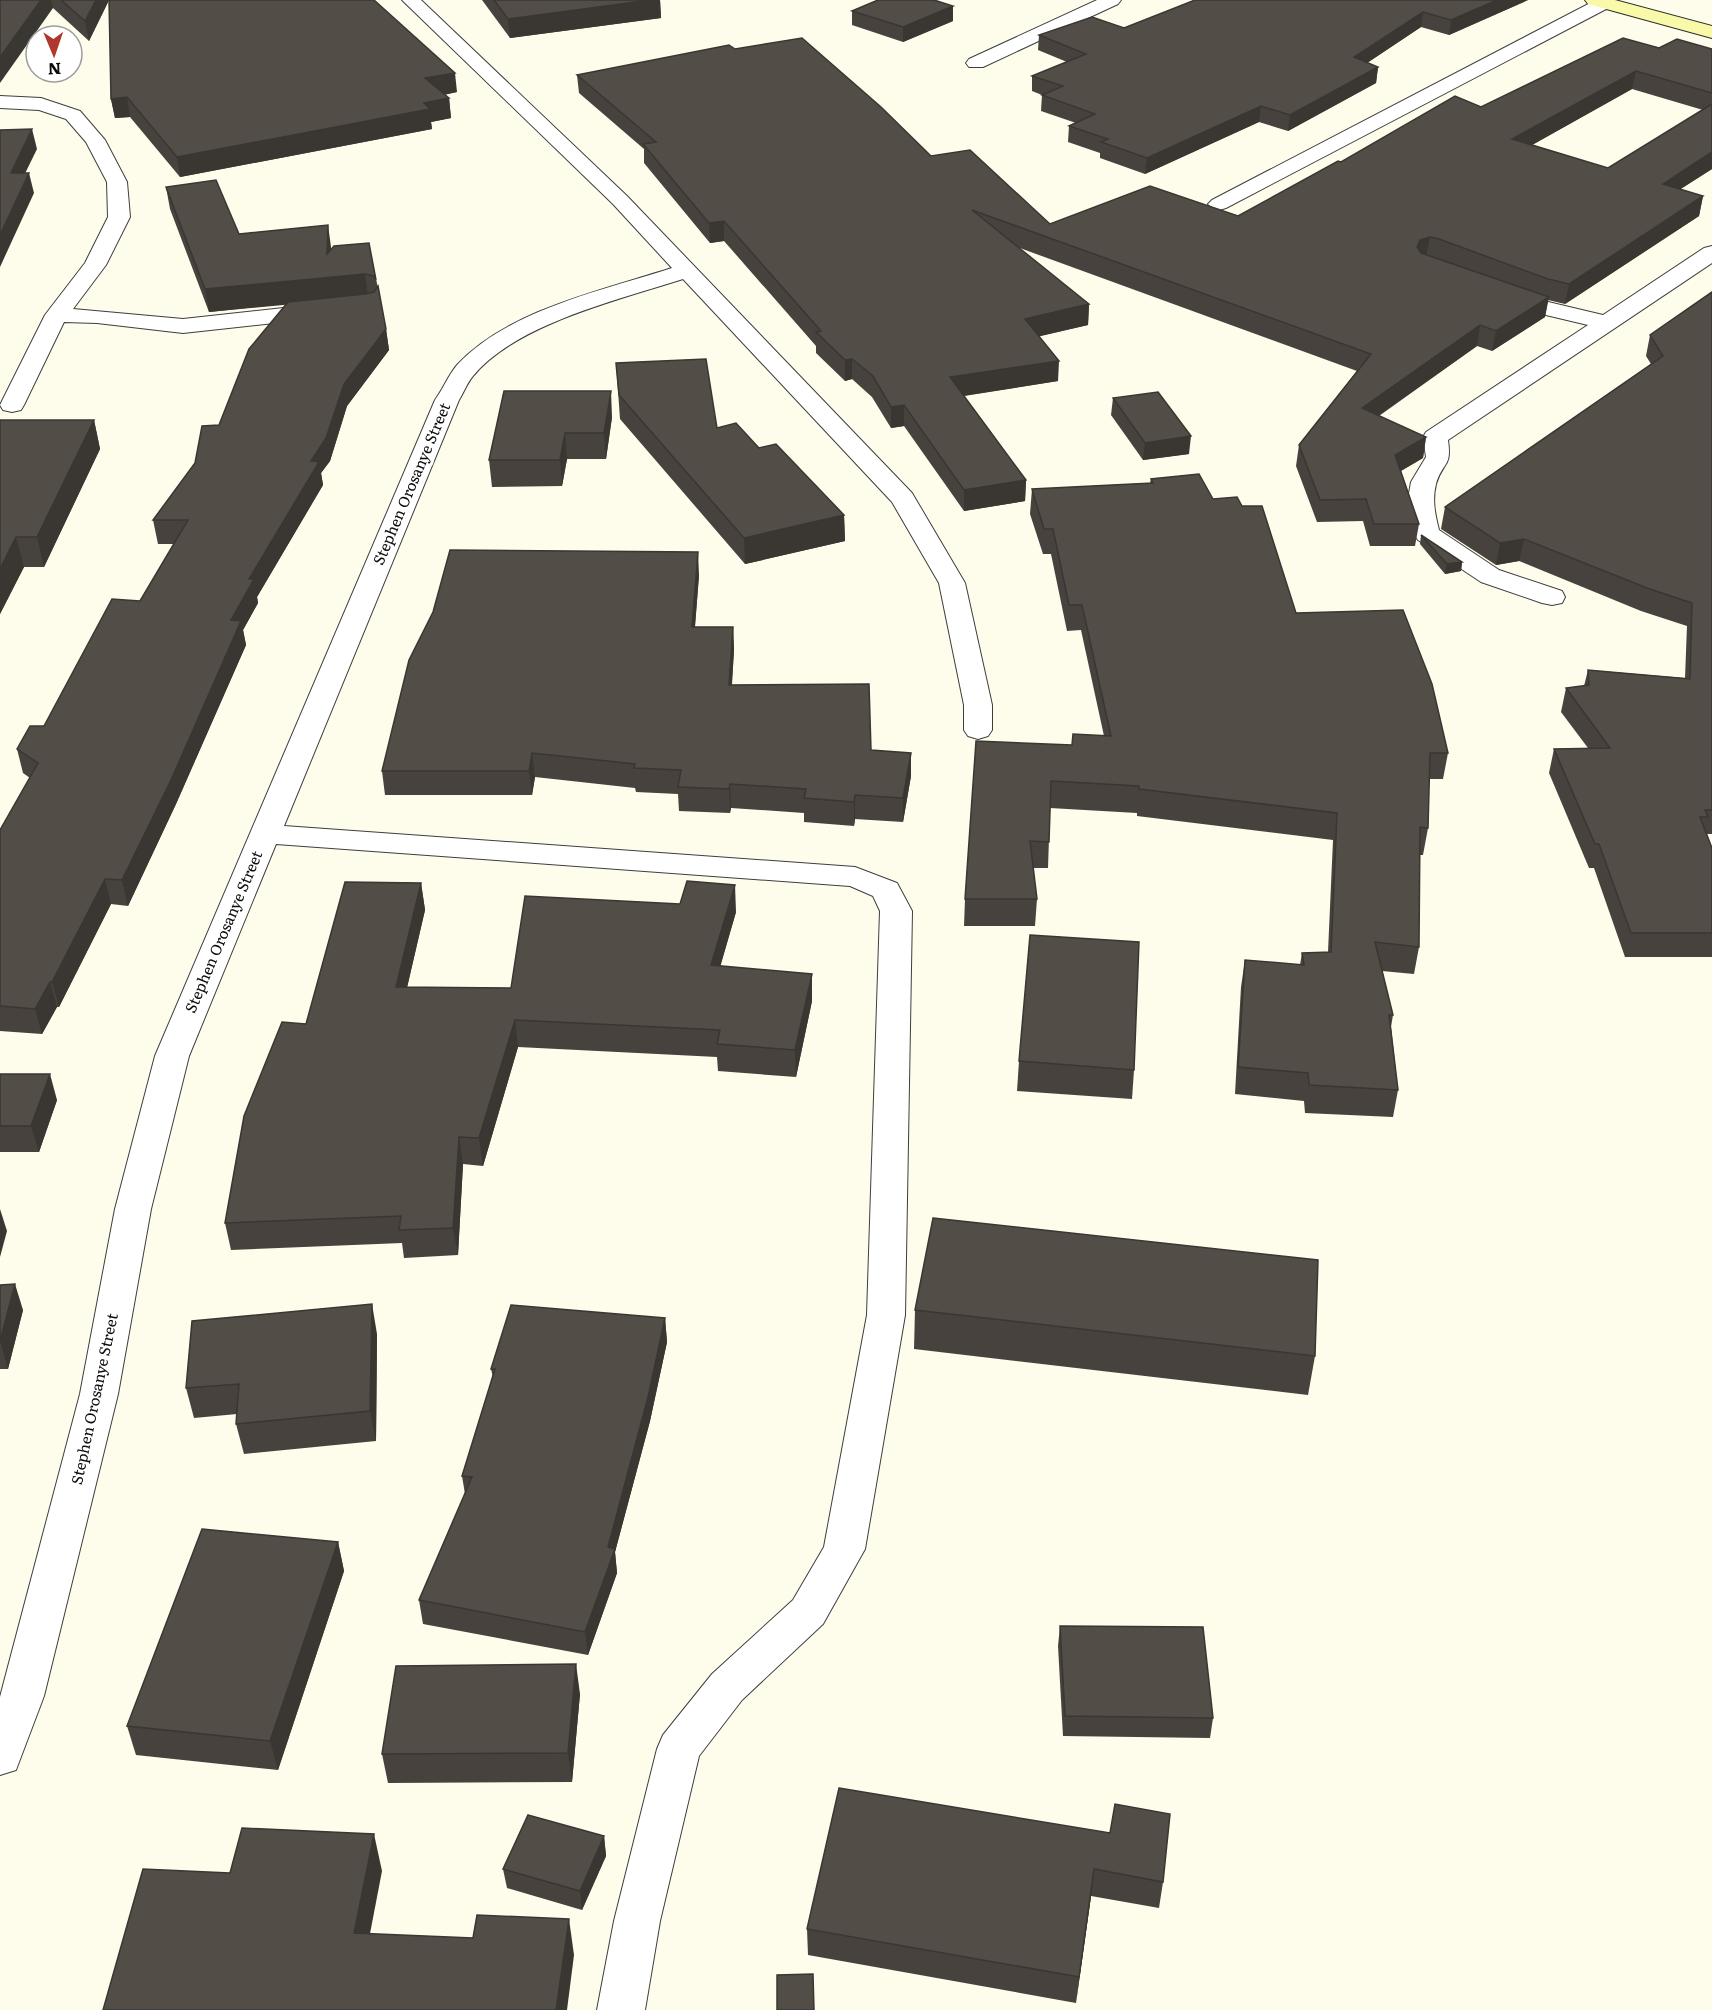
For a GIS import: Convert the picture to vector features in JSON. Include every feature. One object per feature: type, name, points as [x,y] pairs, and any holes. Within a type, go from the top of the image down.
[{"type":"street","points":[[411,0],[620,200],[903,498],[952,583],[978,705],[978,730]]},
{"type":"street","points":[[976,63],[1112,0]]},
{"type":"street","points":[[1219,204],[1599,1],[1712,32]]},
{"type":"street","points":[[0,102],[41,104],[73,115],[95,140],[117,182],[119,217],[95,265],[56,315],[12,405]]},
{"type":"street","points":[[1552,597],[1490,576],[1427,534],[1420,505],[1424,482],[1438,457],[1435,437],[1712,254]]},
{"type":"street","name":"Stephen Orosanye Street","points":[[0,1756],[11,1696],[99,1394],[133,1209],[172,1056],[447,400],[466,369],[494,345],[554,316],[686,271]]},
{"type":"street","points":[[1482,286],[1537,306],[1608,323]]},
{"type":"street","points":[[56,315],[97,316],[183,326],[345,309]]},
{"type":"street","points":[[265,834],[855,877],[886,890],[896,910],[886,1316],[844,1549],[808,1612],[727,1687],[679,1749],[637,1922],[621,2010]]},
{"type":"building","points":[[0,0],[41,0],[0,57]]},
{"type":"building","points":[[61,0],[96,0],[85,21]]},
{"type":"building","points":[[109,0],[374,0],[455,73],[425,78],[449,98],[424,103],[430,109],[177,157],[127,97],[111,99]]},
{"type":"building","points":[[494,0],[651,0],[508,19]]},
{"type":"building","points":[[878,0],[934,0],[953,6],[903,27],[852,11]]},
{"type":"building","points":[[1195,0],[1497,0],[1451,20],[1423,12],[1354,57],[1378,67],[1290,115],[1261,106],[1147,158],[1101,142],[1108,139],[1069,126],[1095,114],[1042,95],[1063,86],[1032,76],[1086,54],[1039,35],[1092,17],[1124,28]]},
{"type":"building","points":[[802,38],[881,107],[931,156],[970,150],[1050,224],[1150,186],[1238,216],[1338,161],[1341,162],[1455,96],[1481,107],[1623,38],[1659,48],[1677,39],[1712,49],[1712,93],[1636,71],[1512,139],[1608,168],[1712,104],[1712,152],[1663,184],[1703,196],[1569,284],[1548,279],[1439,239],[1430,237],[1420,240],[1417,247],[1421,253],[1549,297],[1496,331],[1480,325],[1362,408],[1426,437],[1395,455],[1419,524],[1374,524],[1366,499],[1320,500],[1299,445],[1371,354],[972,210],[1089,304],[1025,319],[1059,361],[950,377],[1026,480],[964,490],[904,405],[891,407],[873,376],[852,359],[845,360],[816,332],[821,331],[724,221],[709,223],[643,144],[656,142],[577,75],[729,45],[735,49]]},
{"type":"building","points":[[32,129],[11,173],[29,173],[0,235],[0,130]]},
{"type":"building","points":[[216,180],[239,234],[328,225],[327,254],[334,246],[369,243],[376,280],[374,276],[365,274],[205,289],[166,187]]},
{"type":"building","points":[[378,286],[386,329],[344,384],[326,438],[311,461],[319,462],[249,579],[254,579],[231,620],[241,621],[171,780],[122,880],[105,879],[52,982],[35,1009],[0,1006],[0,830],[38,763],[17,749],[30,726],[44,726],[112,599],[140,601],[188,520],[153,520],[195,463],[202,426],[219,425],[249,349],[288,302],[365,294],[374,292]]},
{"type":"building","points":[[1712,292],[1712,810],[1705,810],[1708,817],[1700,817],[1712,848],[1712,933],[1631,933],[1599,844],[1595,844],[1554,749],[1610,748],[1566,688],[1589,685],[1588,670],[1690,679],[1692,603],[1647,588],[1524,539],[1500,543],[1445,507],[1663,356],[1650,335]]},
{"type":"building","points":[[706,359],[717,428],[736,423],[759,448],[776,444],[844,515],[744,538],[619,395],[616,363]]},
{"type":"building","points":[[504,391],[611,391],[604,433],[565,433],[560,460],[489,460]]},
{"type":"building","points":[[1158,392],[1191,436],[1145,443],[1113,398]]},
{"type":"building","points":[[0,420],[94,420],[37,537],[16,537],[0,569]]},
{"type":"building","points":[[1199,474],[1213,499],[1237,497],[1242,506],[1262,506],[1296,613],[1403,610],[1432,684],[1448,753],[1430,753],[1428,828],[1420,827],[1419,947],[1375,942],[1393,1015],[1389,1015],[1398,1090],[1309,1085],[1308,1073],[1238,1067],[1245,960],[1304,965],[1302,953],[1331,952],[1337,813],[1139,789],[1139,786],[1051,781],[1049,842],[1030,841],[1037,899],[965,899],[976,741],[1072,745],[1073,734],[1111,736],[1082,605],[1069,605],[1053,529],[1044,529],[1032,489],[1153,483],[1151,479]]},
{"type":"building","points":[[1421,535],[1462,562],[1447,564]]},
{"type":"building","points":[[450,550],[698,552],[692,627],[733,627],[729,685],[869,684],[871,750],[911,753],[903,798],[855,795],[854,802],[804,798],[806,789],[730,784],[729,789],[678,787],[681,770],[634,768],[635,764],[532,753],[529,771],[382,771],[409,660],[433,612]]},
{"type":"building","points":[[687,881],[735,885],[711,965],[812,974],[795,1050],[717,1044],[720,1030],[515,1020],[479,1138],[459,1137],[453,1228],[399,1230],[401,1216],[225,1223],[244,1116],[282,1022],[306,1024],[345,882],[421,883],[396,987],[511,988],[525,896],[680,904]]},
{"type":"building","points":[[1030,935],[1139,942],[1134,1070],[1019,1061]]},
{"type":"building","points":[[0,1074],[50,1074],[31,1126],[0,1126]]},
{"type":"building","points":[[933,1218],[1318,1260],[1315,1356],[915,1310]]},
{"type":"building","points":[[15,1284],[0,1341],[0,1285]]},
{"type":"building","points":[[372,1304],[370,1411],[236,1424],[239,1384],[186,1388],[192,1321]]},
{"type":"building","points":[[511,1305],[665,1318],[648,1397],[608,1547],[615,1549],[585,1632],[419,1600],[472,1477],[462,1476],[495,1369],[491,1369]]},
{"type":"building","points":[[202,1529],[338,1542],[270,1741],[127,1726]]},
{"type":"building","points":[[1060,1626],[1203,1627],[1213,1718],[1065,1716]]},
{"type":"building","points":[[576,1664],[568,1753],[382,1754],[396,1666]]},
{"type":"building","points":[[839,1788],[1110,1833],[1115,1804],[1170,1814],[1163,1882],[1094,1869],[1079,1977],[807,1929]]},
{"type":"building","points":[[528,1815],[604,1836],[580,1891],[503,1869]]},
{"type":"building","points":[[242,1828],[374,1834],[354,1933],[473,1938],[477,1915],[569,1919],[556,2010],[103,2010],[143,1869],[230,1873]]},
{"type":"building","points":[[813,1974],[814,2010],[777,2010],[777,1975]]}]
